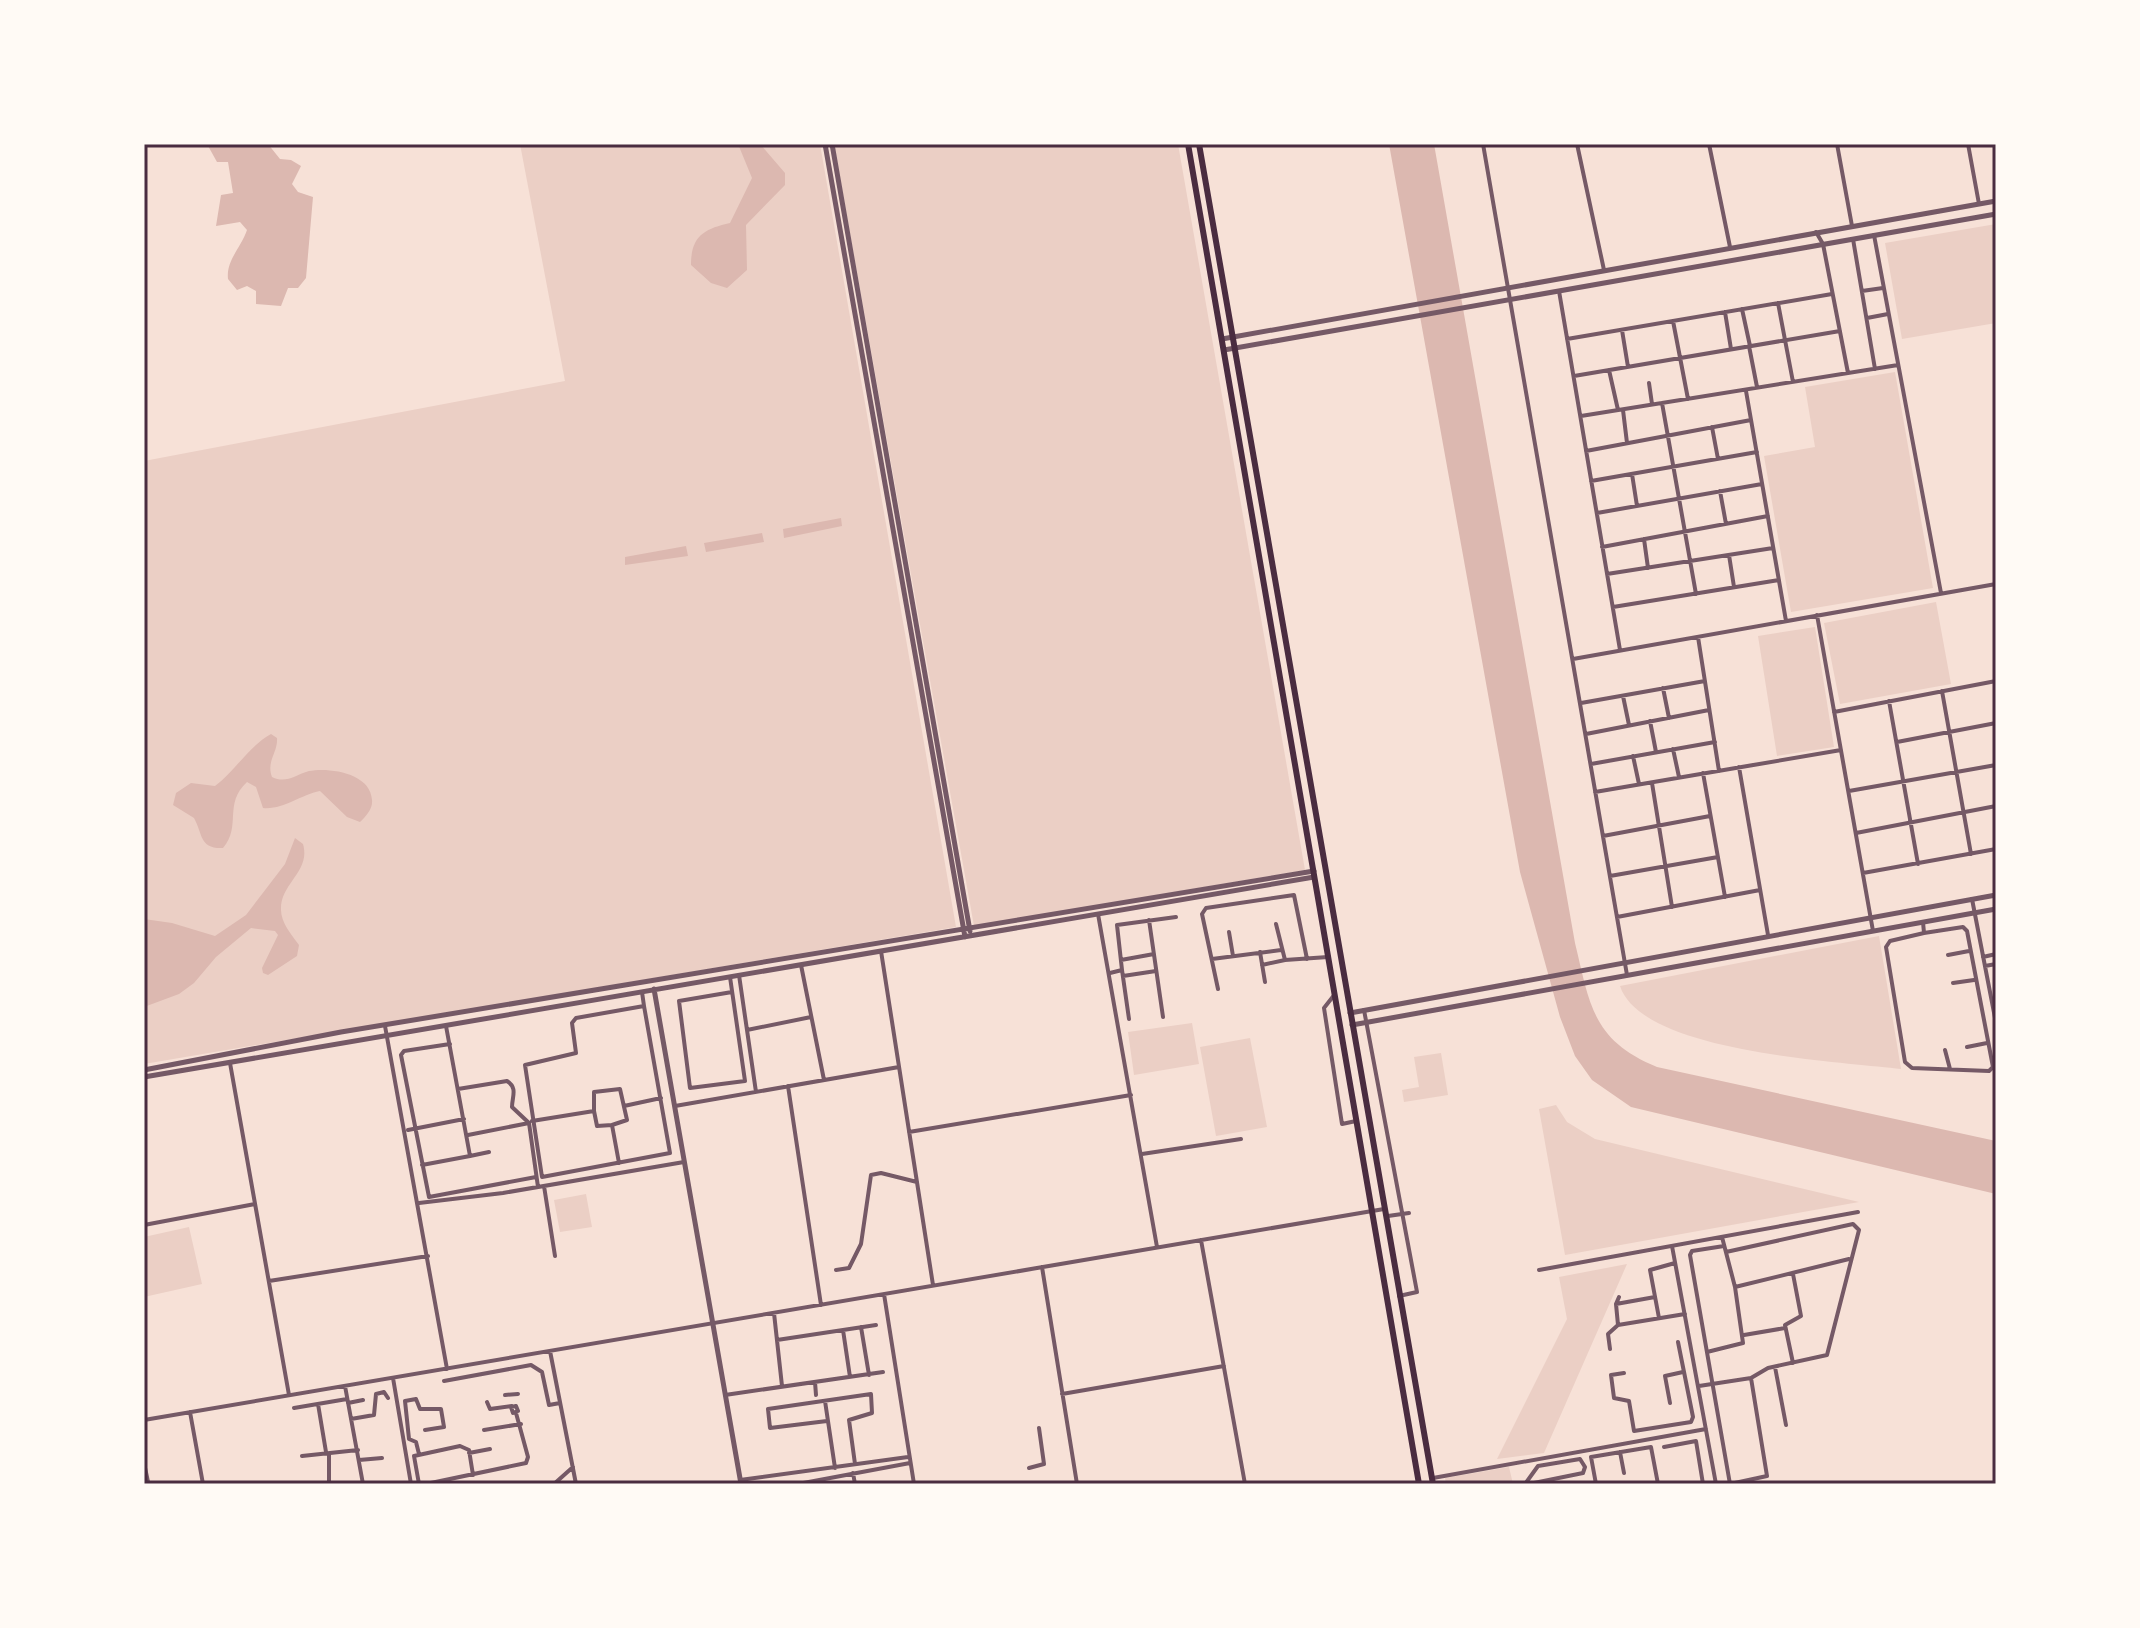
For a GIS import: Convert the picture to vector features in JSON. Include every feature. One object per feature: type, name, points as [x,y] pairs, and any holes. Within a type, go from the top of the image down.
[{"type":"main road","points":[[1188,144],[1419,1484]]},
{"type":"main road","points":[[1199,144],[1432,1481]]},
{"type":"main road","points":[[1302,797],[1313,795]]},
{"type":"street","points":[[825,144],[967,933]]},
{"type":"street","points":[[832,144],[967,933]]},
{"type":"street","points":[[1483,144],[1627,975]]},
{"type":"street","points":[[1577,144],[1604,270]]},
{"type":"street","points":[[1709,144],[1730,247]]},
{"type":"street","points":[[1837,144],[1852,226]]},
{"type":"street","points":[[1968,144],[1979,204]]},
{"type":"street","points":[[1222,339],[1996,201]]},
{"type":"street","points":[[1224,350],[1996,214]]},
{"type":"street","points":[[1816,232],[1823,244],[1848,373]]},
{"type":"street","points":[[1874,235],[1941,593]]},
{"type":"street","points":[[1853,239],[1875,369]]},
{"type":"street","points":[[1862,291],[1884,287]]},
{"type":"street","points":[[1559,291],[1620,650]]},
{"type":"street","points":[[1567,339],[1832,294]]},
{"type":"street","points":[[1778,303],[1793,382]]},
{"type":"street","points":[[1742,309],[1757,388]]},
{"type":"street","points":[[1725,312],[1731,349]]},
{"type":"street","points":[[1867,318],[1888,314]]},
{"type":"street","points":[[1351,315],[1353,327]]},
{"type":"street","points":[[1673,321],[1688,399]]},
{"type":"street","points":[[1622,330],[1628,367]]},
{"type":"street","points":[[1573,376],[1840,331]]},
{"type":"street","points":[[1580,416],[1898,365]]},
{"type":"street","points":[[1609,370],[1627,443]]},
{"type":"street","points":[[1649,383],[1652,405]]},
{"type":"street","points":[[1746,390],[1786,621]]},
{"type":"street","points":[[1662,403],[1696,594]]},
{"type":"street","points":[[1586,451],[1751,420]]},
{"type":"street","points":[[1712,427],[1718,459]]},
{"type":"street","points":[[1591,481],[1757,452]]},
{"type":"street","points":[[1632,474],[1637,506]]},
{"type":"street","points":[[1597,513],[1762,484]]},
{"type":"street","points":[[1720,491],[1726,524]]},
{"type":"street","points":[[1602,547],[1768,516]]},
{"type":"street","points":[[1644,539],[1648,568]]},
{"type":"street","points":[[1607,574],[1773,548]]},
{"type":"street","points":[[1729,555],[1734,587]]},
{"type":"street","points":[[1613,607],[1779,580]]},
{"type":"street","points":[[1572,659],[1996,584]]},
{"type":"street","points":[[1817,615],[1873,931]]},
{"type":"street","points":[[1698,637],[1719,771]]},
{"type":"street","points":[[1580,703],[1705,681]]},
{"type":"street","points":[[1834,712],[1996,681]]},
{"type":"street","points":[[1663,688],[1669,718]]},
{"type":"street","points":[[1942,691],[1971,854]]},
{"type":"street","points":[[1623,695],[1629,725]]},
{"type":"street","points":[[1889,701],[1918,864]]},
{"type":"street","points":[[1585,734],[1709,710]]},
{"type":"street","points":[[1650,721],[1656,752]]},
{"type":"street","points":[[1897,742],[1996,723]]},
{"type":"street","points":[[1591,764],[1715,742]]},
{"type":"street","points":[[1673,749],[1679,777]]},
{"type":"street","points":[[1595,792],[1841,750]]},
{"type":"street","points":[[1633,756],[1639,784]]},
{"type":"street","points":[[1848,791],[1996,765]]},
{"type":"street","points":[[1739,767],[1768,935]]},
{"type":"street","points":[[1703,773],[1725,897]]},
{"type":"street","points":[[1652,782],[1672,907]]},
{"type":"street","points":[[1856,833],[1996,806]]},
{"type":"street","points":[[1603,836],[1710,816]]},
{"type":"street","points":[[1863,873],[1996,849]]},
{"type":"street","points":[[1610,876],[1718,857]]},
{"type":"street","points":[[144,1077],[1314,874]]},
{"type":"street","points":[[144,1070],[653,981],[1098,914],[1314,874]]},
{"type":"street","points":[[1617,917],[1760,890]]},
{"type":"street","points":[[1218,989],[1203,910],[1294,895],[1307,959]]},
{"type":"street","points":[[1350,1013],[1996,895]]},
{"type":"street","points":[[1972,899],[1996,1023]]},
{"type":"street","points":[[1352,1025],[1996,909]]},
{"type":"street","points":[[1098,914],[1157,1247]]},
{"type":"street","points":[[1129,1019],[1117,925],[1176,917]]},
{"type":"street","points":[[1149,920],[1163,1017]]},
{"type":"street","points":[[1923,922],[1924,933]]},
{"type":"street","points":[[1276,924],[1285,960]]},
{"type":"street","points":[[1965,928],[1992,1069],[1912,1068],[1905,1062],[1886,947],[1890,941],[1924,933],[1965,928]]},
{"type":"street","points":[[1229,932],[1233,956]]},
{"type":"street","points":[[1211,959],[1281,950]]},
{"type":"street","points":[[881,951],[933,1286]]},
{"type":"street","points":[[1948,955],[1970,951]]},
{"type":"street","points":[[1260,952],[1265,982]]},
{"type":"street","points":[[1121,960],[1154,954]]},
{"type":"street","points":[[1983,957],[1996,954]]},
{"type":"street","points":[[1262,965],[1328,957]]},
{"type":"street","points":[[1985,966],[1996,964]]},
{"type":"street","points":[[801,965],[824,1080]]},
{"type":"street","points":[[1110,973],[1156,971]]},
{"type":"street","points":[[739,975],[756,1092]]},
{"type":"street","points":[[730,977],[745,1081],[690,1088],[679,1001],[732,992]]},
{"type":"street","points":[[1953,983],[1976,980]]},
{"type":"street","points":[[653,981],[741,1482],[855,1464],[910,1460]]},
{"type":"street","points":[[642,992],[670,1153]]},
{"type":"street","points":[[1335,994],[1324,1008],[1342,1124],[1357,1121]]},
{"type":"street","points":[[555,1256],[541,1186],[536,1177],[525,1065],[576,1053],[572,1023],[576,1018],[644,1006]]},
{"type":"street","points":[[1364,1010],[1406,1213],[1417,1292],[1399,1296]]},
{"type":"street","points":[[1981,1012],[1993,1010]]},
{"type":"street","points":[[747,1030],[811,1017]]},
{"type":"street","points":[[385,1026],[447,1369]]},
{"type":"street","points":[[446,1026],[470,1156]]},
{"type":"street","points":[[1967,1047],[1987,1043]]},
{"type":"street","points":[[450,1044],[404,1051],[401,1055],[431,1198],[536,1177]]},
{"type":"street","points":[[1945,1050],[1950,1069]]},
{"type":"street","points":[[230,1063],[289,1395]]},
{"type":"street","points":[[675,1106],[899,1067]]},
{"type":"street","points":[[458,1089],[510,1082],[515,1096],[512,1107],[530,1122],[542,1177],[683,1151]]},
{"type":"street","points":[[788,1086],[821,1305]]},
{"type":"street","points":[[620,1089],[626,1122],[597,1126],[594,1111],[594,1092],[620,1089]]},
{"type":"street","points":[[909,1132],[1131,1095]]},
{"type":"street","points":[[624,1106],[661,1098]]},
{"type":"street","points":[[467,1135],[594,1111]]},
{"type":"street","points":[[406,1130],[464,1119]]},
{"type":"street","points":[[612,1125],[619,1163]]},
{"type":"street","points":[[1142,1154],[1241,1139]]},
{"type":"street","points":[[422,1165],[489,1152]]},
{"type":"street","points":[[419,1203],[684,1162]]},
{"type":"street","points":[[836,1270],[849,1268],[858,1254],[871,1175],[881,1173],[917,1182]]},
{"type":"street","points":[[144,1225],[255,1204]]},
{"type":"street","points":[[144,1420],[1372,1211],[1406,1213]]},
{"type":"street","points":[[1539,1270],[1858,1212]]},
{"type":"street","points":[[1699,1386],[1751,1378],[1775,1367],[1827,1355],[1858,1226],[1853,1224],[1726,1252]]},
{"type":"street","points":[[1707,1352],[1740,1346],[1744,1335],[1722,1237]]},
{"type":"street","points":[[1201,1240],[1245,1484]]},
{"type":"street","points":[[1672,1246],[1716,1484]]},
{"type":"street","points":[[1724,1246],[1692,1251],[1690,1255],[1730,1484],[1767,1476],[1751,1378]]},
{"type":"street","points":[[269,1281],[428,1256]]},
{"type":"street","points":[[1735,1287],[1850,1259]]},
{"type":"street","points":[[1659,1318],[1650,1270],[1675,1263]]},
{"type":"street","points":[[1042,1267],[1077,1484]]},
{"type":"street","points":[[1793,1274],[1801,1316],[1798,1321],[1786,1323],[1785,1328],[1793,1363]]},
{"type":"street","points":[[884,1294],[914,1484]]},
{"type":"street","points":[[1618,1325],[1616,1304],[1619,1297]]},
{"type":"street","points":[[1616,1304],[1655,1297]]},
{"type":"street","points":[[774,1313],[782,1387]]},
{"type":"street","points":[[1610,1349],[1608,1334],[1618,1325],[1685,1314]]},
{"type":"street","points":[[777,1340],[876,1325]]},
{"type":"street","points":[[861,1327],[869,1375]]},
{"type":"street","points":[[1744,1335],[1785,1328]]},
{"type":"street","points":[[843,1330],[850,1377]]},
{"type":"street","points":[[1624,1373],[1611,1375],[1614,1398],[1629,1401],[1634,1431],[1691,1422],[1693,1417],[1678,1342]]},
{"type":"street","points":[[550,1351],[576,1484]]},
{"type":"street","points":[[444,1381],[531,1365],[542,1372],[549,1405],[560,1403]]},
{"type":"street","points":[[1062,1394],[1224,1366]]},
{"type":"street","points":[[1775,1367],[1786,1425]]},
{"type":"street","points":[[725,1395],[883,1372]]},
{"type":"street","points":[[1670,1403],[1665,1376],[1683,1372]]},
{"type":"street","points":[[393,1378],[411,1484]]},
{"type":"street","points":[[815,1382],[816,1395]]},
{"type":"street","points":[[345,1386],[363,1484]]},
{"type":"street","points":[[351,1419],[374,1415],[376,1394],[384,1392],[388,1398]]},
{"type":"street","points":[[426,1484],[526,1463],[528,1457],[514,1406],[516,1394],[505,1395]]},
{"type":"street","points":[[827,1421],[770,1428],[768,1409],[871,1394],[872,1413],[849,1420],[855,1464]]},
{"type":"street","points":[[419,1454],[416,1442],[409,1439],[405,1401],[416,1399],[419,1408],[441,1409],[444,1427],[425,1430]]},
{"type":"street","points":[[294,1408],[363,1400]]},
{"type":"street","points":[[825,1401],[835,1468]]},
{"type":"street","points":[[487,1402],[490,1409],[514,1406]]},
{"type":"street","points":[[318,1404],[328,1453],[329,1482]]},
{"type":"street","points":[[190,1412],[203,1484]]},
{"type":"street","points":[[484,1430],[521,1424]]},
{"type":"street","points":[[1680,1424],[1682,1434]]},
{"type":"street","points":[[1029,1468],[1044,1464],[1039,1428]]},
{"type":"street","points":[[1432,1481],[1706,1429]]},
{"type":"street","points":[[1664,1447],[1696,1441],[1703,1484]]},
{"type":"street","points":[[419,1484],[413,1459],[419,1454],[464,1446],[469,1453],[473,1475]]},
{"type":"street","points":[[1596,1484],[1591,1457],[1651,1447],[1658,1484]]},
{"type":"street","points":[[1698,1450],[1709,1447]]},
{"type":"street","points":[[469,1453],[490,1449]]},
{"type":"street","points":[[302,1456],[358,1450]]},
{"type":"street","points":[[1620,1452],[1624,1473]]},
{"type":"street","points":[[359,1460],[382,1458]]},
{"type":"street","points":[[1580,1459],[1583,1462],[1583,1473],[1562,1482],[1527,1484],[1538,1466],[1580,1459]]},
{"type":"street","points":[[798,1484],[910,1460]]},
{"type":"street","points":[[144,1463],[148,1482]]},
{"type":"street","points":[[554,1484],[573,1466]]},
{"type":"street","points":[[853,1473],[855,1484]]},
{"type":"street","points":[[894,1484],[901,1483]]},
{"type":"shaded area","points":[[207,144],[268,144],[280,159],[291,160],[301,166],[292,184],[298,192],[313,197],[306,278],[298,288],[288,288],[281,306],[256,304],[256,291],[247,286],[237,290],[228,279],[232,260],[247,230],[240,222],[216,226],[221,195],[233,193],[228,162],[217,162]]},
{"type":"shaded area","points":[[520,144],[820,144],[956,927],[144,1064],[144,461],[565,381]]},
{"type":"shaded area","points":[[738,144],[760,144],[785,173],[785,185],[746,225],[747,270],[727,288],[711,283],[691,265],[696,241],[706,231],[730,223],[752,178]]},
{"type":"shaded area","points":[[834,144],[1178,144],[1305,870],[974,926]]},
{"type":"shaded area","points":[[1389,144],[1434,144],[1575,943],[1597,1018],[1619,1045],[1657,1067],[1996,1141],[1996,1194],[1631,1107],[1592,1080],[1575,1056],[1560,1017],[1520,872]]},
{"type":"shaded area","points":[[1996,224],[1996,323],[1902,339],[1885,243]]},
{"type":"shaded area","points":[[1895,372],[1933,588],[1791,612],[1764,456],[1815,447],[1805,387]]},
{"type":"shaded area","points":[[841,518],[842,526],[784,538],[783,529]]},
{"type":"shaded area","points":[[762,533],[764,542],[706,552],[704,543]]},
{"type":"shaded area","points":[[686,546],[688,556],[625,565],[625,557]]},
{"type":"shaded area","points":[[1936,602],[1951,684],[1840,704],[1824,623]]},
{"type":"shaded area","points":[[1815,627],[1834,747],[1777,756],[1758,636]]},
{"type":"shaded area","points":[[271,734],[277,738],[270,766],[272,777],[286,779],[317,770],[348,774],[365,784],[370,791],[372,803],[367,815],[360,822],[347,817],[320,791],[278,807],[263,808],[256,787],[247,782],[236,798],[229,840],[223,848],[210,846],[203,839],[194,818],[173,805],[176,793],[191,783],[215,786]]},
{"type":"shaded area","points":[[295,838],[303,844],[303,862],[285,892],[281,915],[299,945],[297,956],[268,975],[263,973],[262,968],[278,935],[275,931],[251,928],[216,957],[194,983],[179,994],[144,1007],[144,919],[172,923],[215,936],[246,915],[285,864]]},
{"type":"shaded area","points":[[1879,936],[1901,1069],[1790,1057],[1702,1040],[1664,1026],[1636,1008],[1620,986]]},
{"type":"shaded area","points":[[1192,1023],[1199,1064],[1134,1075],[1128,1032]]},
{"type":"shaded area","points":[[1250,1038],[1267,1127],[1216,1136],[1200,1047]]},
{"type":"shaded area","points":[[1441,1053],[1448,1095],[1404,1102],[1402,1090],[1419,1087],[1414,1057]]},
{"type":"shaded area","points":[[1556,1105],[1567,1122],[1595,1139],[1859,1202],[1565,1255],[1539,1109]]},
{"type":"shaded area","points":[[586,1194],[592,1227],[560,1232],[554,1200]]},
{"type":"shaded area","points":[[189,1227],[202,1284],[144,1297],[144,1237]]},
{"type":"shaded area","points":[[1627,1264],[1544,1453],[1497,1459],[1567,1319],[1559,1277]]},
{"type":"shaded area","points":[[1509,1467],[1513,1484],[1446,1484],[1445,1478]]}]
